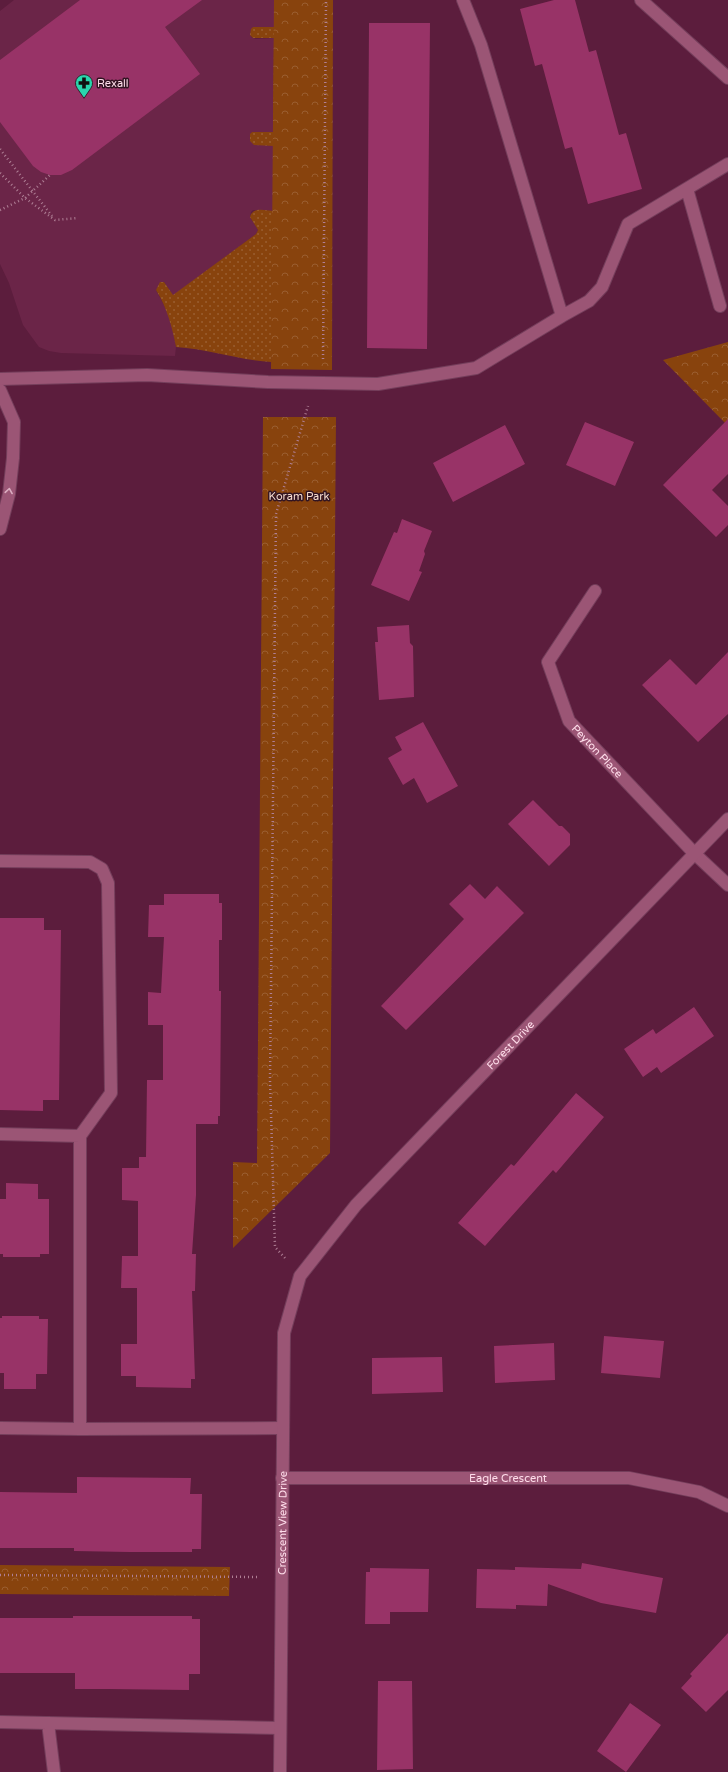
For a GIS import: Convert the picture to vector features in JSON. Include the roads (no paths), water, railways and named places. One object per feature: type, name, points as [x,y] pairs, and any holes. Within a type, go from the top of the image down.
[{"type":"street","points":[[462,0],[481,45],[562,316]]},
{"type":"street","points":[[641,0],[728,78]]},
{"type":"street","points":[[0,379],[147,375],[268,382],[378,384],[476,368],[589,301],[602,287],[628,224],[728,164]]},
{"type":"street","points":[[687,189],[720,306]]},
{"type":"street","points":[[0,390],[14,422],[13,458],[9,494],[0,529]]},
{"type":"street","name":"Peyton Place","points":[[595,591],[548,662],[569,721],[695,854]]},
{"type":"street","name":"Forest Drive","points":[[300,1276],[356,1205],[728,819]]},
{"type":"street","points":[[695,854],[728,885]]},
{"type":"street","points":[[0,861],[90,862],[102,869],[108,883],[111,1093],[80,1136],[80,1429]]},
{"type":"street","points":[[0,1134],[80,1136]]},
{"type":"street","name":"Crescent View Drive","points":[[280,1772],[284,1333],[300,1276]]},
{"type":"street","points":[[0,1428],[283,1428]]},
{"type":"street","name":"Eagle Crescent","points":[[282,1478],[629,1478],[699,1492],[728,1506]]},
{"type":"street","points":[[0,1722],[280,1728]]},
{"type":"street","points":[[48,1723],[54,1772]]},
{"type":"place","name":"Rexall","points":[[84,98]]},
{"type":"park label","name":"Koram Park","points":[[299,496]]}]
